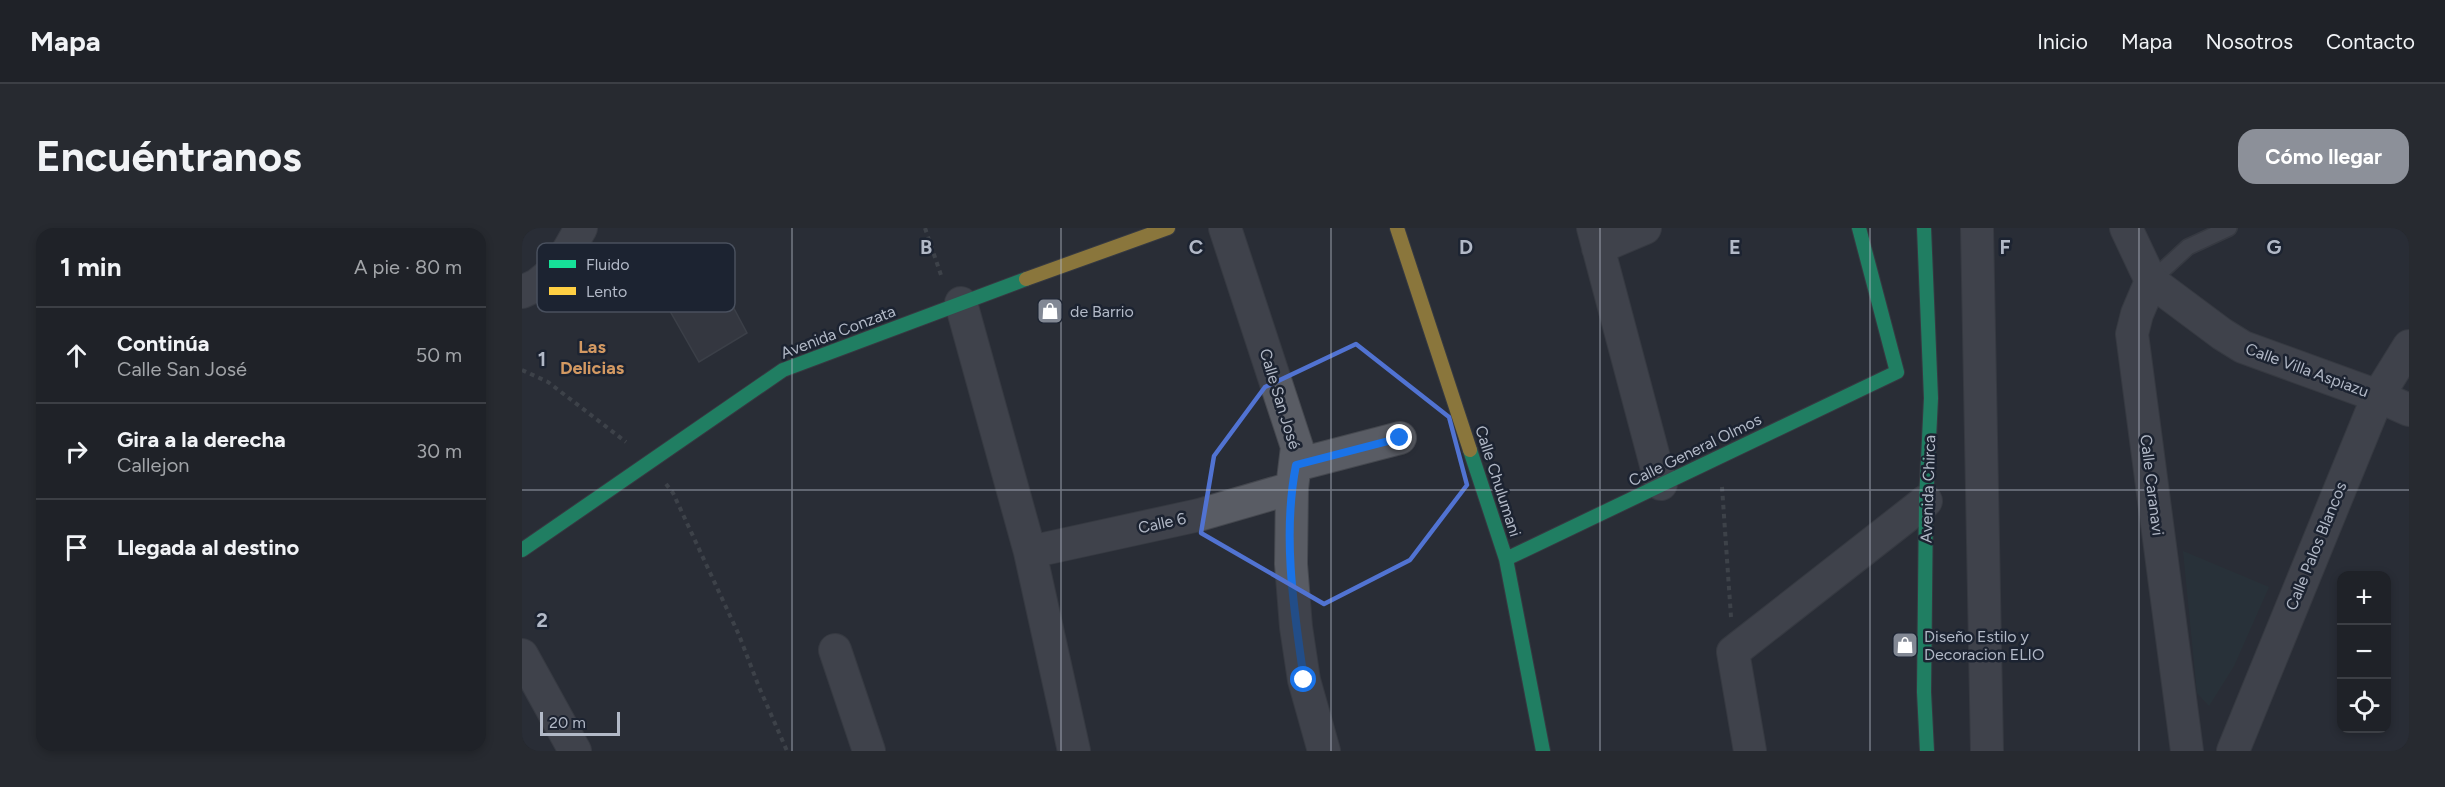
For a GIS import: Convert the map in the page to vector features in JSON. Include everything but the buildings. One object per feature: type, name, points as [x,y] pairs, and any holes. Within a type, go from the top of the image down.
[{"type":"street","points":[[572,243],[581,228]]},
{"type":"street","name":"Avenida Conzata","points":[[522,550],[783,370],[956,304],[1168,228]]},
{"type":"street","name":"Calle San José","points":[[1225,228],[1297,447],[1291,564],[1296,627],[1304,680],[1324,751]]},
{"type":"street","name":"Calle Chulumani","points":[[1397,228],[1506,559],[1543,751]]},
{"type":"street","points":[[1645,228],[1596,238],[1661,484]]},
{"type":"street","name":"Calle General Olmos","points":[[1506,559],[1897,372],[1859,228]]},
{"type":"street","name":"Avenida Chirca","points":[[1924,228],[1931,398],[1926,501],[1924,692],[1927,751]]},
{"type":"street","points":[[1977,228],[1987,751]]},
{"type":"street","points":[[2126,228],[2151,281]]},
{"type":"street","name":"Calle Villa Aspiazu","points":[[2151,281],[2243,347],[2378,396],[2409,410]]},
{"type":"street","name":"Calle Caranavi","points":[[2151,281],[2137,314],[2132,334],[2187,751]]},
{"type":"street","points":[[956,304],[1030,552],[1074,751]]},
{"type":"street","name":"Calle Palos Blancos","points":[[2233,751],[2378,396],[2409,346]]},
{"type":"street","name":"Calle 6","points":[[1030,552],[1199,515],[1400,438]]},
{"type":"street","points":[[1750,751],[1733,652],[1926,501]]},
{"type":"street","points":[[835,650],[869,751]]},
{"type":"street","points":[[522,655],[575,751]]},
{"type":"lane","points":[[2151,281],[2188,247],[2229,228]]},
{"type":"path","points":[[925,228],[956,304]]},
{"type":"path","points":[[522,370],[548,381],[608,427],[649,463],[673,493],[739,635],[787,751]]},
{"type":"path","points":[[1719,457],[1733,652]]},
{"type":"highlighted area","points":[[1356,344],[1449,417],[1467,485],[1410,560],[1324,604],[1201,533],[1214,456],[1265,387]]},
{"type":"shaded area","points":[[2183,551],[2269,587],[2234,666],[2209,706],[2197,693]]},
{"type":"traffic: fast","points":[[1506,559],[1897,372],[1859,228]]},
{"type":"traffic: fast","points":[[1924,228],[1931,398],[1926,501],[1924,692],[1927,751]]},
{"type":"traffic: fast","points":[[522,550],[783,370],[1026,279]]},
{"type":"traffic: fast","points":[[1470,450],[1506,559],[1543,751]]},
{"type":"traffic: slow","points":[[1026,279],[1168,228]]},
{"type":"traffic: slow","points":[[1397,228],[1470,450]]},
{"type":"place","name":"de Barrio","points":[[1050,311]]},
{"type":"place","name":"Diseño Estilo y Decoracion ELIO","points":[[1905,645]]},
{"type":"district","name":"Las Delicias","points":[[592,357]]},
{"type":"route","points":[[1304,680],[1296,627],[1291,564],[1292,488],[1296,465],[1400,438]]}]
